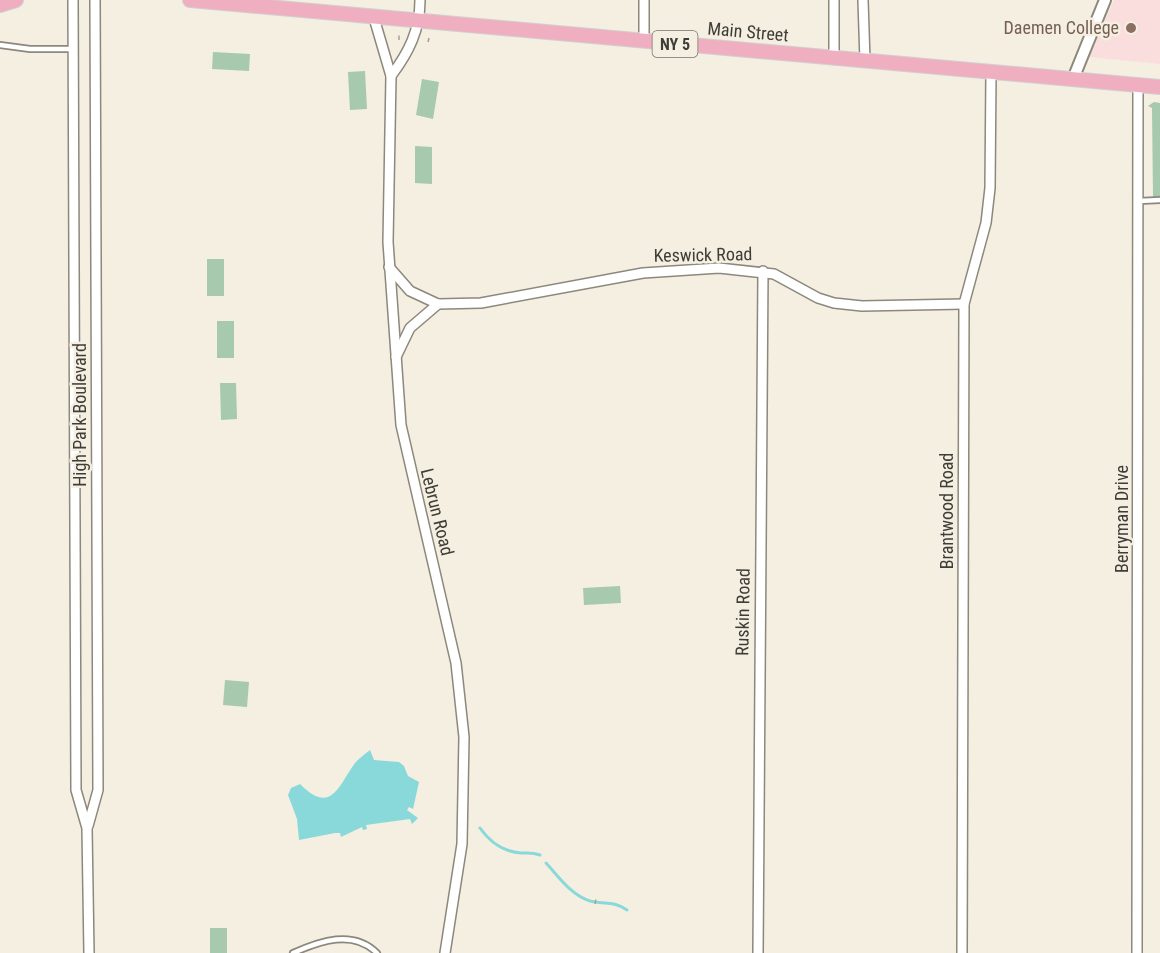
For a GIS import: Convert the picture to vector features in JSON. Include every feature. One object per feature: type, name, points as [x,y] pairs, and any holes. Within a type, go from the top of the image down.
[{"type":"main road","points":[[0,5],[16,0]]},
{"type":"main road","name":"Main Street","points":[[190,0],[1160,87]]},
{"type":"street","name":"High Park Boulevard","points":[[73,0],[76,790],[87,828],[89,953]]},
{"type":"street","name":"High Park Boulevard","points":[[87,828],[98,790],[95,0]]},
{"type":"street","points":[[391,76],[413,41],[420,21],[420,0]]},
{"type":"street","points":[[644,0],[644,41]]},
{"type":"street","points":[[834,0],[834,58]]},
{"type":"street","points":[[863,0],[865,61]]},
{"type":"street","points":[[1073,79],[1105,0]]},
{"type":"street","name":"Lebrun Road","points":[[374,18],[391,76],[389,267],[400,425],[444,610],[461,700],[465,757],[464,820],[459,876],[445,953]]},
{"type":"street","name":"Brantwood Road","points":[[962,953],[964,304],[986,223],[990,188],[991,72]]},
{"type":"street","name":"Berryman Drive","points":[[1137,953],[1138,85]]},
{"type":"street","points":[[75,122],[95,123]]},
{"type":"street","name":"Keswick Road","points":[[389,267],[410,291],[438,304],[481,303],[677,268],[763,271],[786,279],[818,298],[834,303],[862,306],[964,304]]},
{"type":"street","name":"Ruskin Road","points":[[758,953],[763,271]]},
{"type":"street","points":[[394,362],[410,328],[438,304]]},
{"type":"street","points":[[76,431],[97,431]]},
{"type":"lane","points":[[0,45],[30,50],[74,50]]},
{"type":"lane","points":[[1138,201],[1160,200]]},
{"type":"lane","points":[[293,953],[305,950],[316,942],[344,938],[363,942],[374,952]]},
{"type":"path","points":[[399,35],[399,40]]},
{"type":"path","points":[[428,42],[429,38]]},
{"type":"path","points":[[595,904],[596,899]]},
{"type":"shaded area","name":"Daemen College","points":[[1114,0],[1160,0],[1160,64],[1089,57]]},
{"type":"green space","points":[[213,52],[250,54],[249,71],[212,69]]},
{"type":"green space","points":[[365,71],[367,109],[350,110],[348,72]]},
{"type":"green space","points":[[422,79],[439,82],[433,119],[416,115]]},
{"type":"green space","points":[[1154,102],[1160,103],[1160,197],[1153,198],[1152,108],[1148,106]]},
{"type":"green space","points":[[415,146],[432,147],[432,184],[415,183]]},
{"type":"green space","points":[[207,259],[224,259],[224,296],[207,296]]},
{"type":"green space","points":[[217,321],[234,321],[234,358],[217,358]]},
{"type":"green space","points":[[220,383],[236,383],[237,419],[221,420]]},
{"type":"green space","points":[[620,586],[621,603],[584,605],[583,588]]},
{"type":"green space","points":[[225,680],[249,682],[247,707],[223,705]]},
{"type":"green space","points":[[210,928],[227,928],[227,953],[210,953]]},
{"type":"water","points":[[370,750],[374,760],[399,762],[404,766],[408,776],[419,782],[413,809],[409,807],[407,810],[418,818],[412,824],[410,819],[366,825],[367,829],[363,830],[362,827],[341,837],[340,833],[335,833],[299,840],[297,819],[288,795],[291,788],[300,784],[319,797],[327,797],[333,794],[355,763]]},
{"type":"waterway","points":[[480,828],[488,838],[503,848],[540,855]]},
{"type":"waterway","points":[[546,863],[566,885],[583,898],[617,905],[627,910]]},
{"type":"place","name":"Daemen College","points":[[1131,28]]}]
